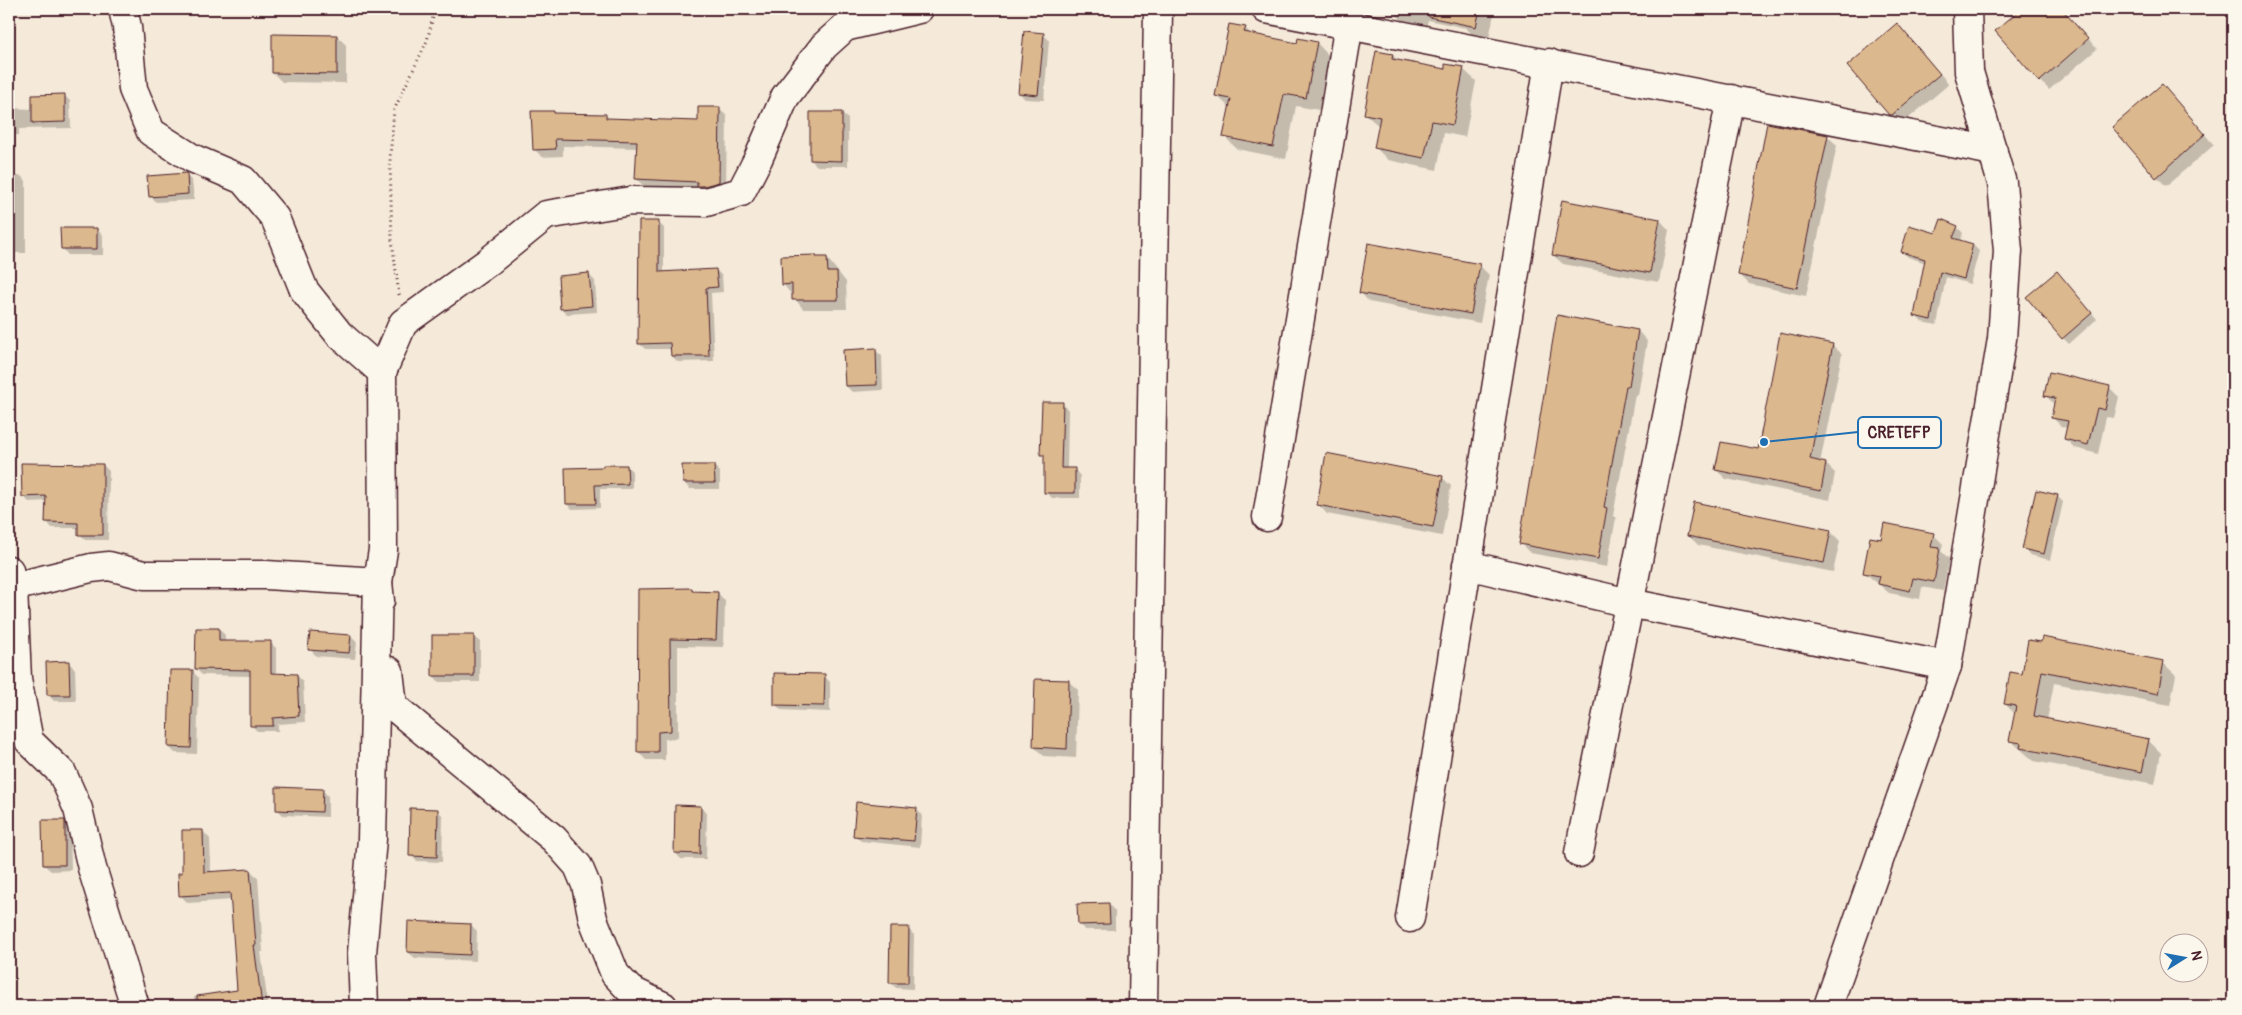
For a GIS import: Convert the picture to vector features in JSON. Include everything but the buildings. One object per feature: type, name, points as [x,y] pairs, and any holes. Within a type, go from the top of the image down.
[{"type":"street","points":[[123,9],[127,27],[133,89],[151,132],[192,158],[243,180],[275,218],[304,290],[339,334],[382,372]]},
{"type":"street","points":[[364,1006],[362,953],[372,839],[378,582],[383,550],[382,372],[403,323],[488,262],[546,215],[631,201],[706,202],[741,192],[758,159],[785,97],[824,46],[845,27],[919,9]]},
{"type":"street","points":[[1143,1006],[1158,9]]},
{"type":"street","points":[[1266,9],[1993,151]]},
{"type":"street","points":[[1828,1006],[1947,666],[2002,339],[2008,251],[2002,183],[1969,72],[1967,9]]},
{"type":"street","points":[[1266,517],[1349,24]]},
{"type":"street","points":[[1410,918],[1549,63]]},
{"type":"street","points":[[1579,853],[1731,99]]},
{"type":"street","points":[[1467,565],[1629,603],[1947,666]]},
{"type":"street","points":[[135,1006],[92,868],[78,809],[62,773],[29,741],[17,679],[10,582],[109,566],[144,575],[266,575],[378,582]]},
{"type":"street","points":[[378,582],[393,706],[560,846],[578,866],[586,885],[593,919],[615,974],[630,990],[663,1006]]},
{"type":"path","points":[[403,323],[392,240],[390,157],[394,110],[428,41],[435,9]]},
{"type":"place","name":"CRETEFP","points":[[1764,442]]}]
